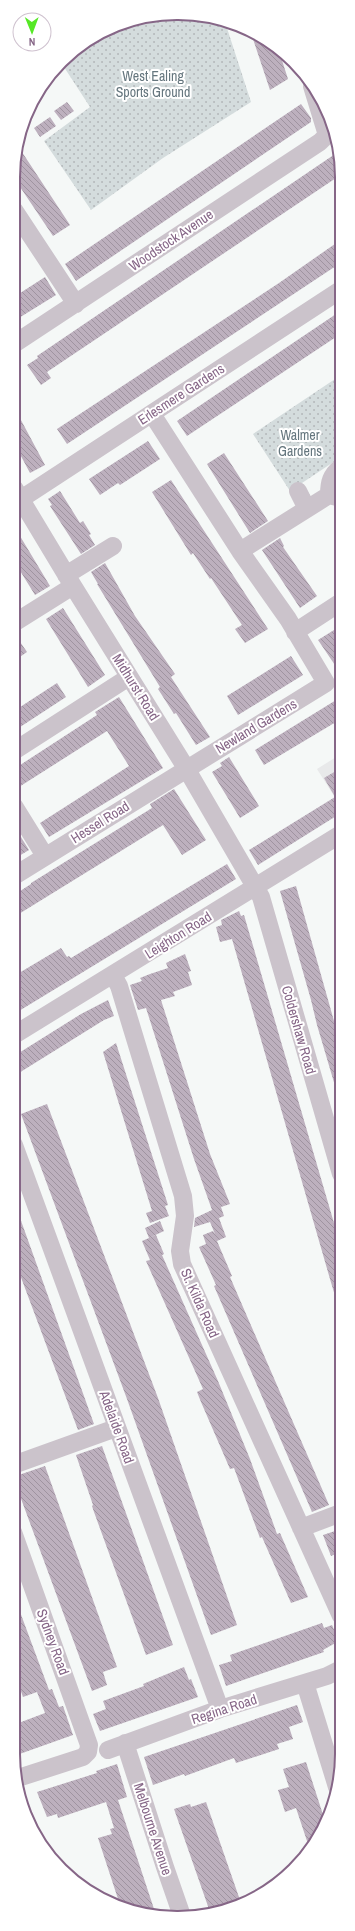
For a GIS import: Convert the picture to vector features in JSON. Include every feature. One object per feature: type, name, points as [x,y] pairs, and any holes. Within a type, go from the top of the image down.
[{"type":"street","name":"Woodstock Avenue","points":[[20,340],[320,142],[327,135],[318,107]]},
{"type":"street","points":[[20,219],[76,304]]},
{"type":"street","name":"Erlesmere Gardens","points":[[20,492],[152,414],[335,294]]},
{"type":"street","points":[[152,414],[240,551],[295,632],[335,606]]},
{"type":"street","points":[[240,551],[306,509],[335,497],[329,484],[335,473]]},
{"type":"street","points":[[298,491],[306,509]]},
{"type":"street","name":"Midhurst Road","points":[[20,499],[186,768],[256,887]]},
{"type":"street","points":[[20,618],[113,546]]},
{"type":"street","name":"Newland Gardens","points":[[186,768],[326,683],[295,632]]},
{"type":"street","points":[[20,747],[129,677]]},
{"type":"street","name":"Hessel Road","points":[[20,872],[186,768]]},
{"type":"street","points":[[20,816],[45,856]]},
{"type":"street","name":"Leighton Road","points":[[20,1031],[335,838]]},
{"type":"street","name":"Coldershaw Road","points":[[256,887],[261,897],[335,1153]]},
{"type":"street","name":"St. Kilda Road","points":[[113,975],[119,986],[183,1196],[185,1216],[180,1250],[182,1264],[335,1603]]},
{"type":"street","name":"Adelaide Road","points":[[20,1162],[116,1428],[220,1709]]},
{"type":"street","points":[[20,1462],[116,1428]]},
{"type":"street","points":[[301,1528],[335,1515]]},
{"type":"street","name":"Sydney Road","points":[[20,1551],[90,1745],[88,1752],[83,1756],[22,1777]]},
{"type":"street","name":"Regina Road","points":[[108,1750],[220,1709],[305,1683],[335,1671]]},
{"type":"street","points":[[305,1683],[334,1776]]},
{"type":"street","name":"Melbourne Avenue","points":[[125,1743],[180,1911]]},
{"type":"shaded area","points":[[335,758],[335,798],[317,769]]},
{"type":"green space","name":"West Ealing Sports Ground","points":[[167,20],[198,21],[227,28],[251,102],[163,158],[91,210],[44,141],[90,107],[64,68],[66,66],[90,47],[108,36],[137,25]]},
{"type":"green space","name":"Walmer Gardens","points":[[335,379],[335,461],[302,483],[313,500],[301,508],[253,434]]},
{"type":"building","points":[[253,39],[282,60],[288,79],[270,90]]},
{"type":"building","points":[[67,102],[74,111],[61,120],[54,111]]},
{"type":"building","points":[[301,104],[311,118],[311,122],[76,281],[65,264]]},
{"type":"building","points":[[50,117],[56,126],[40,137],[34,128]]},
{"type":"building","points":[[22,152],[70,225],[53,236],[20,187]]},
{"type":"building","points":[[334,155],[335,179],[47,372],[51,378],[41,385],[27,365],[38,358],[37,356]]},
{"type":"building","points":[[335,244],[335,267],[67,444],[57,429],[279,283]]},
{"type":"building","points":[[45,277],[56,295],[20,317],[20,293]]},
{"type":"building","points":[[335,315],[335,338],[187,436],[177,421]]},
{"type":"building","points":[[20,418],[45,465],[30,473],[20,454]]},
{"type":"building","points":[[148,441],[160,459],[120,485],[118,483],[100,495],[89,479]]},
{"type":"building","points":[[224,453],[268,521],[250,533],[207,464]]},
{"type":"building","points":[[171,480],[268,629],[245,643],[235,629],[242,625],[193,553],[191,555],[152,492]]},
{"type":"building","points":[[60,491],[80,523],[83,521],[91,534],[89,535],[95,545],[81,554],[50,506],[52,505],[48,499]]},
{"type":"building","points":[[20,536],[50,586],[35,595],[20,571]]},
{"type":"building","points":[[280,538],[284,546],[283,547],[317,596],[300,608],[262,550]]},
{"type":"building","points":[[105,563],[135,616],[175,674],[171,677],[210,737],[196,745],[176,713],[174,714],[158,689],[160,687],[91,572]]},
{"type":"building","points":[[63,608],[105,675],[88,687],[46,619]]},
{"type":"building","points":[[334,630],[335,665],[318,640]]},
{"type":"building","points":[[20,642],[27,652],[20,657]]},
{"type":"building","points":[[291,656],[303,675],[238,715],[227,696]]},
{"type":"building","points":[[57,683],[66,697],[20,727],[20,707]]},
{"type":"building","points":[[119,697],[163,768],[49,837],[40,823],[129,766],[107,731],[20,786],[20,765],[97,715],[95,712]]},
{"type":"building","points":[[335,701],[335,723],[264,765],[255,750]]},
{"type":"building","points":[[229,757],[259,806],[240,818],[212,772],[222,766],[220,763]]},
{"type":"building","points":[[335,772],[335,797],[324,778]]},
{"type":"building","points":[[174,789],[206,840],[182,855],[163,825],[20,913],[20,891],[152,808],[150,804]]},
{"type":"building","points":[[335,797],[335,817],[258,865],[249,850]]},
{"type":"building","points":[[20,836],[29,850],[20,855]]},
{"type":"building","points":[[227,864],[236,879],[20,1010],[20,972],[61,948],[67,957],[69,956],[71,958]]},
{"type":"building","points":[[296,886],[335,1025],[335,1086],[317,1025],[280,891]]},
{"type":"building","points":[[239,911],[241,916],[244,915],[335,1226],[335,1296],[232,939],[220,942],[216,927],[222,925],[221,920]]},
{"type":"building","points":[[185,954],[191,971],[188,972],[192,985],[173,992],[175,996],[161,1000],[210,1154],[230,1204],[221,1207],[224,1216],[219,1218],[226,1237],[217,1241],[232,1276],[230,1277],[329,1505],[312,1512],[214,1286],[216,1285],[199,1247],[206,1244],[203,1235],[213,1231],[215,1234],[210,1222],[194,1227],[195,1218],[212,1210],[194,1159],[146,1008],[138,1010],[130,985],[142,981],[140,978],[168,968],[166,963]]},
{"type":"building","points":[[108,1000],[114,1016],[104,1020],[20,1072],[20,1052],[81,1014]]},
{"type":"building","points":[[116,1043],[168,1205],[165,1206],[169,1216],[150,1223],[146,1213],[152,1211],[103,1052]]},
{"type":"building","points":[[47,1104],[158,1398],[237,1625],[211,1635],[127,1399],[21,1114]]},
{"type":"building","points":[[20,1218],[94,1424],[78,1430],[20,1275]]},
{"type":"building","points":[[160,1221],[164,1231],[149,1238],[145,1228]]},
{"type":"building","points":[[156,1235],[164,1254],[162,1255],[218,1381],[250,1459],[277,1534],[280,1533],[308,1597],[291,1603],[262,1537],[260,1538],[234,1468],[230,1469],[201,1402],[197,1392],[203,1389],[146,1261],[150,1260],[142,1241]]},
{"type":"building","points":[[102,1446],[173,1645],[146,1655],[94,1512],[76,1455]]},
{"type":"building","points":[[45,1466],[117,1667],[103,1672],[107,1685],[92,1691],[20,1496],[20,1475]]},
{"type":"building","points":[[335,1531],[335,1554],[331,1556],[323,1535]]},
{"type":"building","points":[[20,1612],[49,1690],[52,1689],[59,1707],[63,1706],[73,1735],[20,1754],[20,1722],[45,1713],[37,1692],[23,1697],[20,1689]]},
{"type":"building","points":[[322,1623],[324,1628],[332,1625],[335,1632],[335,1643],[323,1650],[324,1652],[226,1686],[219,1665],[232,1661],[230,1655]]},
{"type":"building","points":[[184,1667],[189,1680],[191,1679],[198,1697],[100,1731],[93,1714],[106,1709],[103,1701],[144,1686],[143,1684]]},
{"type":"building","points":[[297,1705],[303,1722],[289,1727],[293,1739],[277,1744],[279,1749],[236,1763],[234,1758],[185,1776],[184,1774],[153,1785],[144,1757]]},
{"type":"building","points":[[306,1762],[323,1814],[307,1842],[296,1808],[285,1812],[278,1790],[289,1787],[283,1769]]},
{"type":"building","points":[[117,1764],[127,1797],[118,1800],[154,1909],[137,1906],[118,1899],[98,1838],[112,1834],[110,1829],[114,1828],[106,1802],[58,1818],[57,1814],[47,1817],[37,1792],[97,1773],[96,1771]]},
{"type":"building","points":[[206,1802],[239,1898],[209,1908],[174,1809],[190,1804],[191,1807]]}]
